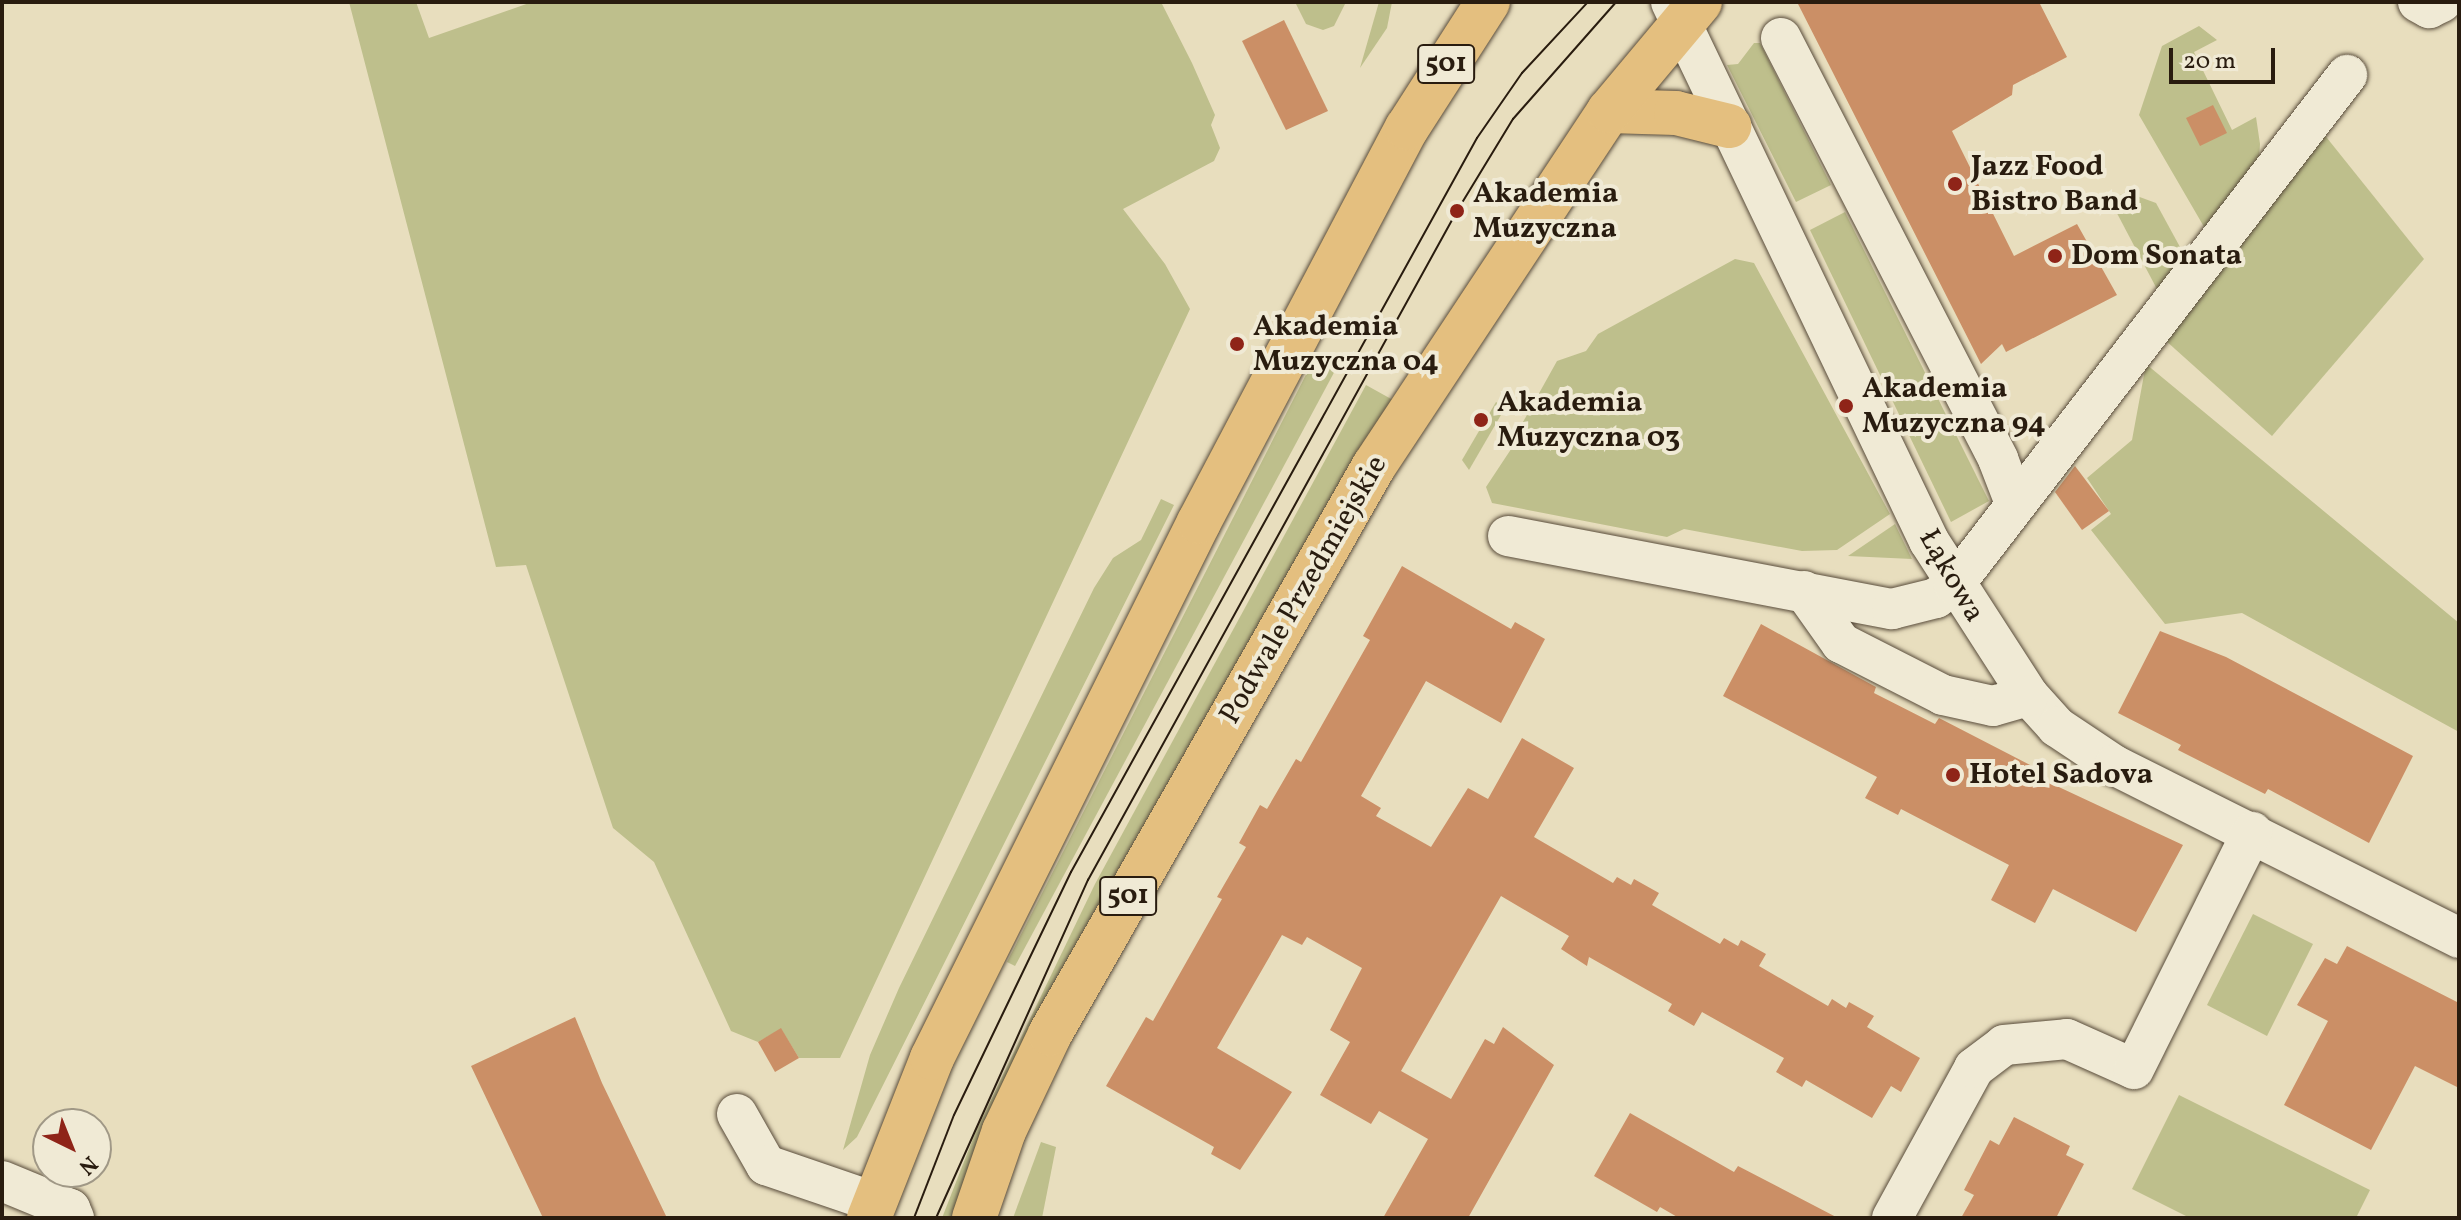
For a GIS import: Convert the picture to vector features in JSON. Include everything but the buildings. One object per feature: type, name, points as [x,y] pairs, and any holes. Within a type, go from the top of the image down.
[{"type":"main road","name":"501","points":[[872,1210],[932,1058],[1199,522],[1407,128],[1488,2]]},
{"type":"main road","name":"Podwale Przedmiejskie","points":[[974,1218],[1004,1131],[1050,1034],[1304,585],[1374,466],[1609,111],[1684,8]]},
{"type":"main road","points":[[1609,111],[1676,113],[1729,126]]},
{"type":"street","points":[[2418,2],[2429,8],[2442,2]]},
{"type":"street","name":"Łąkowa","points":[[1684,8],[1729,126],[1954,585],[2029,696],[2091,752],[2459,938]]},
{"type":"street","points":[[1781,38],[1998,459],[2015,503]]},
{"type":"street","points":[[1508,536],[1904,610],[1954,585],[2347,75]]},
{"type":"street","points":[[1804,591],[1841,643],[1943,695],[1993,706],[2029,696]]},
{"type":"street","points":[[1892,1218],[1974,1068],[2004,1045],[2067,1039],[2134,1069],[2252,832]]},
{"type":"street","points":[[737,1114],[766,1165],[872,1210]]},
{"type":"street","points":[[2,1181],[72,1214]]},
{"type":"green space","points":[[349,2],[416,2],[429,38],[532,2],[1161,2],[1192,63],[1215,115],[1211,125],[1220,148],[1214,161],[1123,209],[1165,264],[1190,309],[840,1058],[799,1058],[781,1029],[758,1042],[731,1031],[654,862],[613,828],[526,565],[496,567]]},
{"type":"green space","points":[[1295,2],[1346,2],[1334,26],[1323,30],[1306,24]]},
{"type":"green space","points":[[1379,2],[1392,2],[1387,28],[1360,68]]},
{"type":"green space","points":[[2199,26],[2217,40],[2194,52],[2232,130],[2256,117],[2260,144],[2259,158],[2207,232],[2139,115],[2162,46]]},
{"type":"green space","points":[[1754,43],[1760,43],[1831,185],[1796,202],[1727,65],[1738,64]]},
{"type":"green space","points":[[2323,133],[2424,259],[2272,436],[2165,340]]},
{"type":"green space","points":[[2126,192],[2156,203],[2186,258],[2159,293],[2110,200]]},
{"type":"green space","points":[[1845,212],[1989,501],[1951,522],[1810,230]]},
{"type":"green space","points":[[1735,259],[1754,263],[1890,514],[1837,550],[1802,551],[1684,529],[1667,537],[1492,503],[1486,487],[1527,425],[1523,422],[1557,361],[1586,351],[1598,334]]},
{"type":"green space","points":[[1316,355],[1337,367],[1015,966],[1007,962]]},
{"type":"green space","points":[[2146,364],[2459,623],[2459,732],[2242,613],[2165,624],[2091,530],[2111,514],[2087,478],[2132,440]]},
{"type":"green space","points":[[1366,385],[1393,400],[955,1218],[942,1218],[976,1131],[1095,884]]},
{"type":"green space","points":[[1496,402],[1505,408],[1469,470],[1462,460]]},
{"type":"green space","points":[[1161,499],[1174,505],[857,1137],[843,1150],[870,1055],[899,988],[1094,588],[1113,558],[1141,540]]},
{"type":"green space","points":[[1895,524],[1912,559],[1848,556]]},
{"type":"green space","points":[[2253,914],[2313,944],[2267,1036],[2207,1005]]},
{"type":"green space","points":[[2179,1095],[2370,1190],[2356,1218],[2190,1218],[2132,1189]]},
{"type":"green space","points":[[1041,1142],[1056,1147],[1042,1218],[1013,1218]]},
{"type":"tram line","points":[[914,1218],[954,1115],[1071,872],[1477,138],[1522,73],[1588,2]]},
{"type":"tram line","points":[[936,1218],[1088,880],[1457,211],[1513,119],[1616,2]]},
{"type":"place","name":"Jazz Food Bistro Band","points":[[1955,184]]},
{"type":"place","name":"Akademia Muzyczna","points":[[1457,211]]},
{"type":"place","name":"Dom Sonata","points":[[2055,256]]},
{"type":"place","name":"Akademia Muzyczna 04","points":[[1237,344]]},
{"type":"place","name":"Akademia Muzyczna 94","points":[[1846,406]]},
{"type":"place","name":"Akademia Muzyczna 03","points":[[1481,420]]},
{"type":"place","name":"Hotel Sadova","points":[[1953,775]]}]
